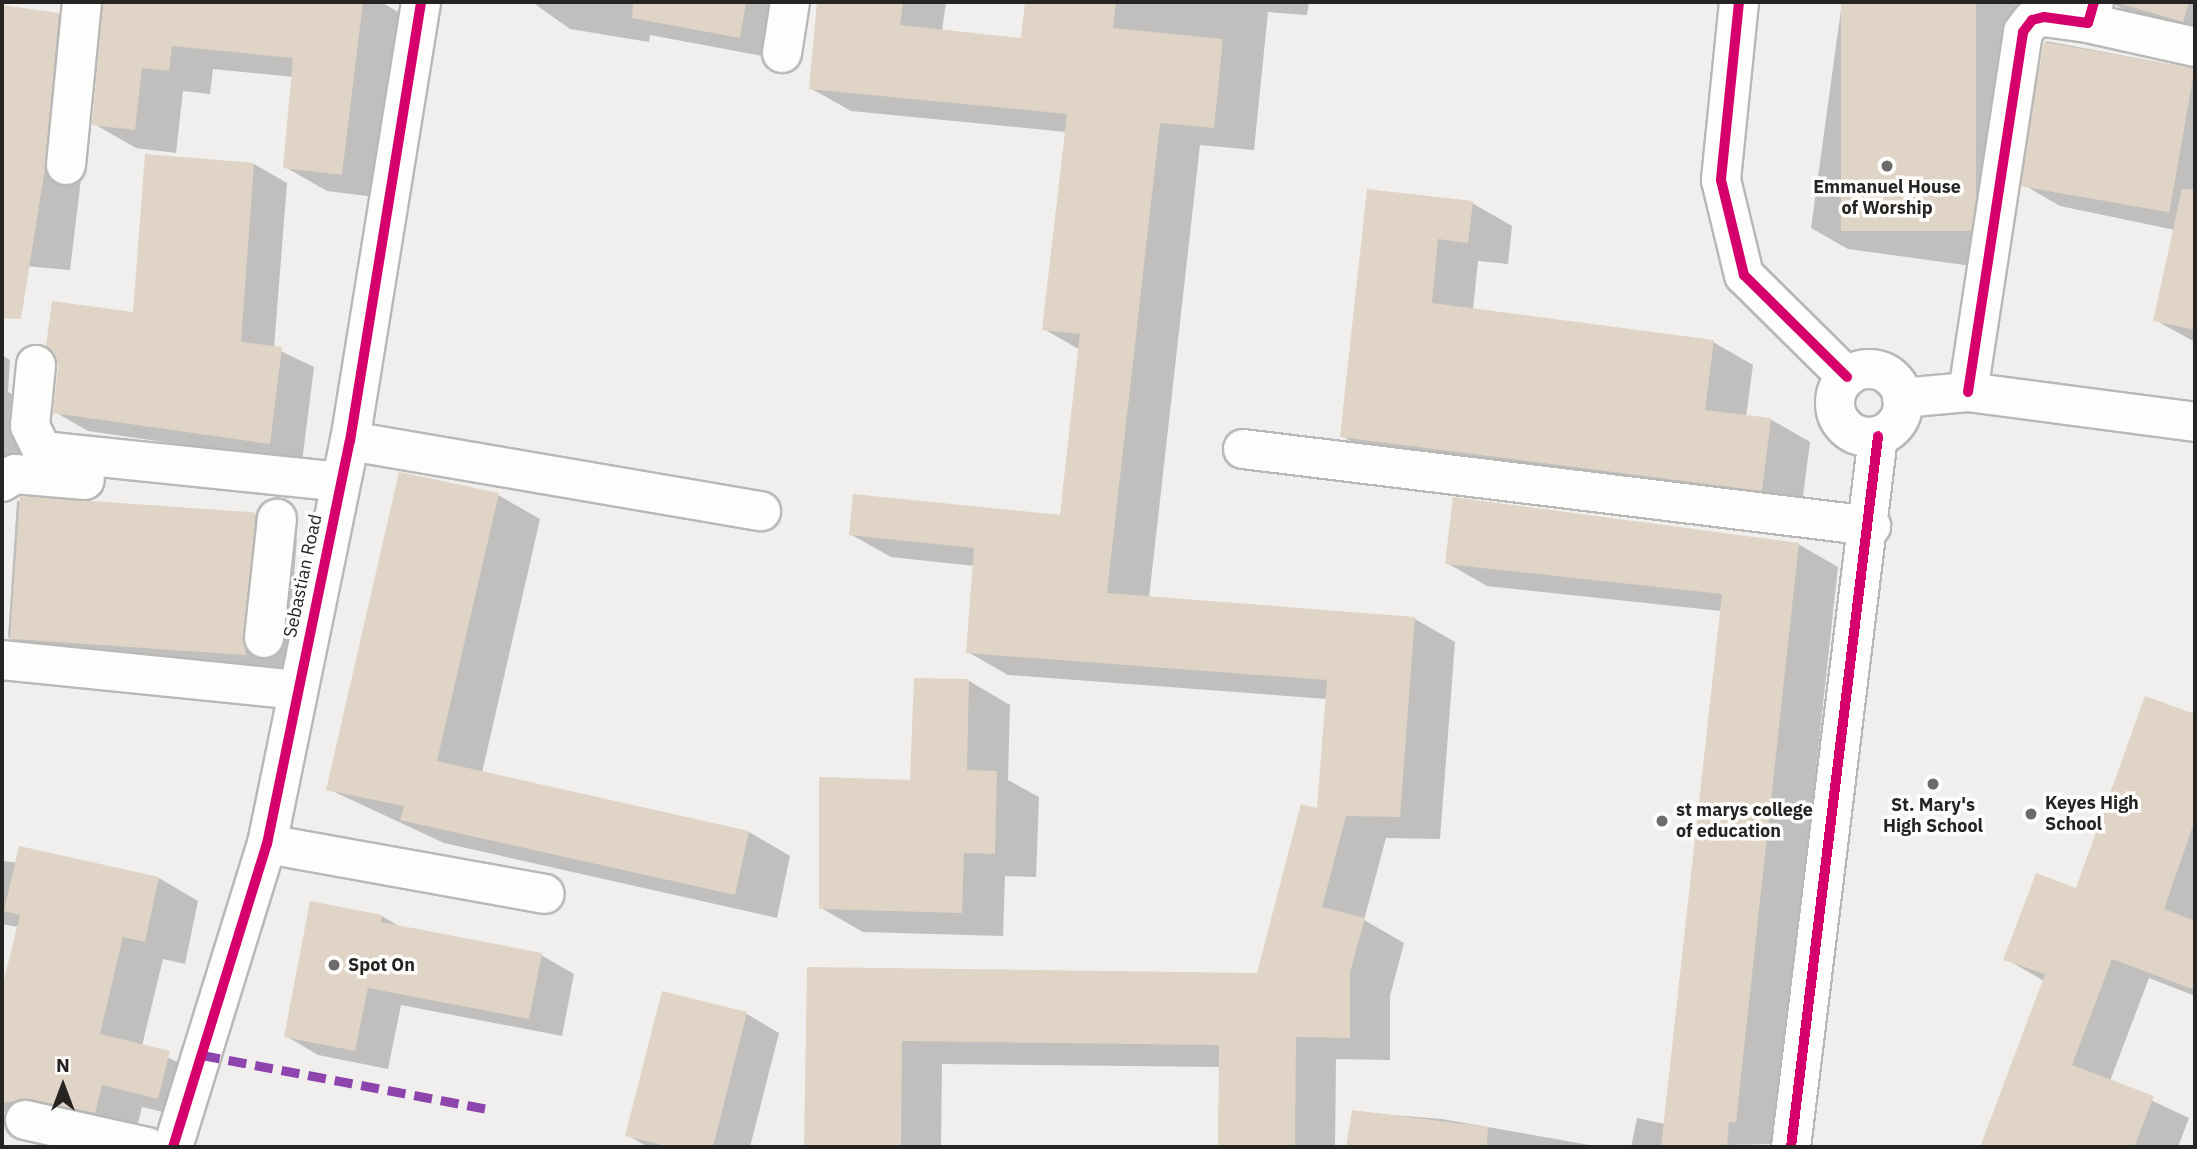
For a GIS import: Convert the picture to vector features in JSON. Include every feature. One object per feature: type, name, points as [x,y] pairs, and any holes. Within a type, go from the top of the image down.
[{"type":"street","points":[[66,164],[82,2]]},
{"type":"street","name":"Sebastian Road","points":[[173,1147],[267,844],[350,440],[422,2]]},
{"type":"street","points":[[782,53],[790,2]]},
{"type":"street","points":[[1739,2],[1721,180],[1744,275],[1847,377]]},
{"type":"street","points":[[1968,392],[2023,32],[2032,20],[2091,13],[2195,47]]},
{"type":"street","points":[[36,365],[30,426],[42,451],[339,492]]},
{"type":"street","points":[[1878,370],[1896,383],[1902,398],[1896,424],[1878,436],[1855,434],[1839,419],[1836,397],[1847,377],[1878,370]]},
{"type":"street","points":[[1902,398],[1968,392],[2195,422]]},
{"type":"street","points":[[1791,1147],[1871,526],[1878,436]]},
{"type":"street","points":[[350,440],[761,511]]},
{"type":"street","points":[[1243,449],[1871,526]]},
{"type":"street","points":[[2,482],[15,474],[339,492]]},
{"type":"street","points":[[264,638],[277,519]]},
{"type":"street","points":[[269,601],[316,605]]},
{"type":"street","points":[[2,660],[297,690]]},
{"type":"street","points":[[267,844],[545,894]]},
{"type":"street","points":[[26,1120],[147,1147]]},
{"type":"building","points":[[103,2],[363,2],[342,175],[283,168],[293,58],[172,46],[169,71],[142,68],[135,130],[92,125]]},
{"type":"building","points":[[633,2],[746,2],[740,38],[632,18]]},
{"type":"building","points":[[817,2],[903,2],[900,25],[1021,38],[1025,2],[1116,2],[1113,28],[1223,39],[1214,128],[1160,123],[1107,593],[1415,617],[1400,817],[1346,816],[1322,907],[1365,918],[1350,972],[1350,1038],[1296,1037],[1295,1147],[1218,1147],[1219,1045],[902,1041],[901,1147],[804,1147],[807,967],[1257,973],[1301,804],[1317,808],[1327,680],[966,653],[974,548],[849,535],[853,494],[1060,515],[1080,334],[1042,330],[1067,114],[809,89]]},
{"type":"building","points":[[1841,2],[1976,2],[1976,231],[1841,231]]},
{"type":"building","points":[[2115,2],[2189,2],[2183,22]]},
{"type":"building","points":[[2,5],[59,13],[45,168],[21,319],[2,318]]},
{"type":"building","points":[[2044,42],[2195,69],[2169,212],[2019,186]]},
{"type":"building","points":[[145,154],[254,163],[241,342],[282,347],[270,444],[53,413],[58,366],[46,346],[52,301],[133,312]]},
{"type":"building","points":[[1367,189],[1473,201],[1468,243],[1438,239],[1432,303],[1714,340],[1705,410],[1771,418],[1762,491],[1340,437]]},
{"type":"building","points":[[2182,189],[2195,190],[2195,330],[2153,321]]},
{"type":"building","points":[[399,472],[499,493],[437,761],[749,831],[735,895],[400,820],[404,806],[326,790]]},
{"type":"building","points":[[20,496],[255,512],[245,655],[10,639]]},
{"type":"building","points":[[1453,497],[1799,543],[1736,1122],[1729,1122],[1727,1147],[1661,1147],[1722,594],[1445,564]]},
{"type":"building","points":[[914,678],[969,679],[967,770],[997,771],[995,854],[964,853],[962,913],[819,909],[819,777],[910,780]]},
{"type":"building","points":[[2145,696],[2195,714],[2195,820],[2164,909],[2195,921],[2195,990],[2112,959],[2072,1065],[2154,1096],[2134,1147],[1980,1147],[2045,974],[2003,960],[2036,873],[2076,888]]},
{"type":"building","points":[[19,846],[159,877],[145,942],[123,937],[100,1034],[170,1051],[158,1099],[102,1085],[95,1113],[30,1099],[2,1103],[2,988],[20,915],[4,911]]},
{"type":"building","points":[[310,901],[382,915],[381,922],[542,953],[529,1019],[368,988],[355,1051],[284,1037]]},
{"type":"building","points":[[662,991],[747,1012],[713,1147],[670,1147],[625,1136]]},
{"type":"building","points":[[1352,1110],[1488,1127],[1487,1147],[1346,1147]]},
{"type":"marked path","points":[[202,1055],[492,1110]]},
{"type":"cycle path","points":[[173,1147],[267,844],[350,441],[421,2]]},
{"type":"cycle path","points":[[1739,2],[1721,180],[1744,275],[1847,377]]},
{"type":"cycle path","points":[[1968,392],[2023,32],[2032,20],[2044,17],[2088,23],[2094,2]]},
{"type":"cycle path","points":[[1791,1147],[1878,436]]},
{"type":"place","name":"Emmanuel House of Worship","points":[[1887,166]]},
{"type":"place","name":"St. Mary's High School","points":[[1933,784]]},
{"type":"place","name":"Keyes High School","points":[[2031,814]]},
{"type":"place","name":"st marys college of education","points":[[1662,821]]},
{"type":"place","name":"Spot On","points":[[334,965]]}]
